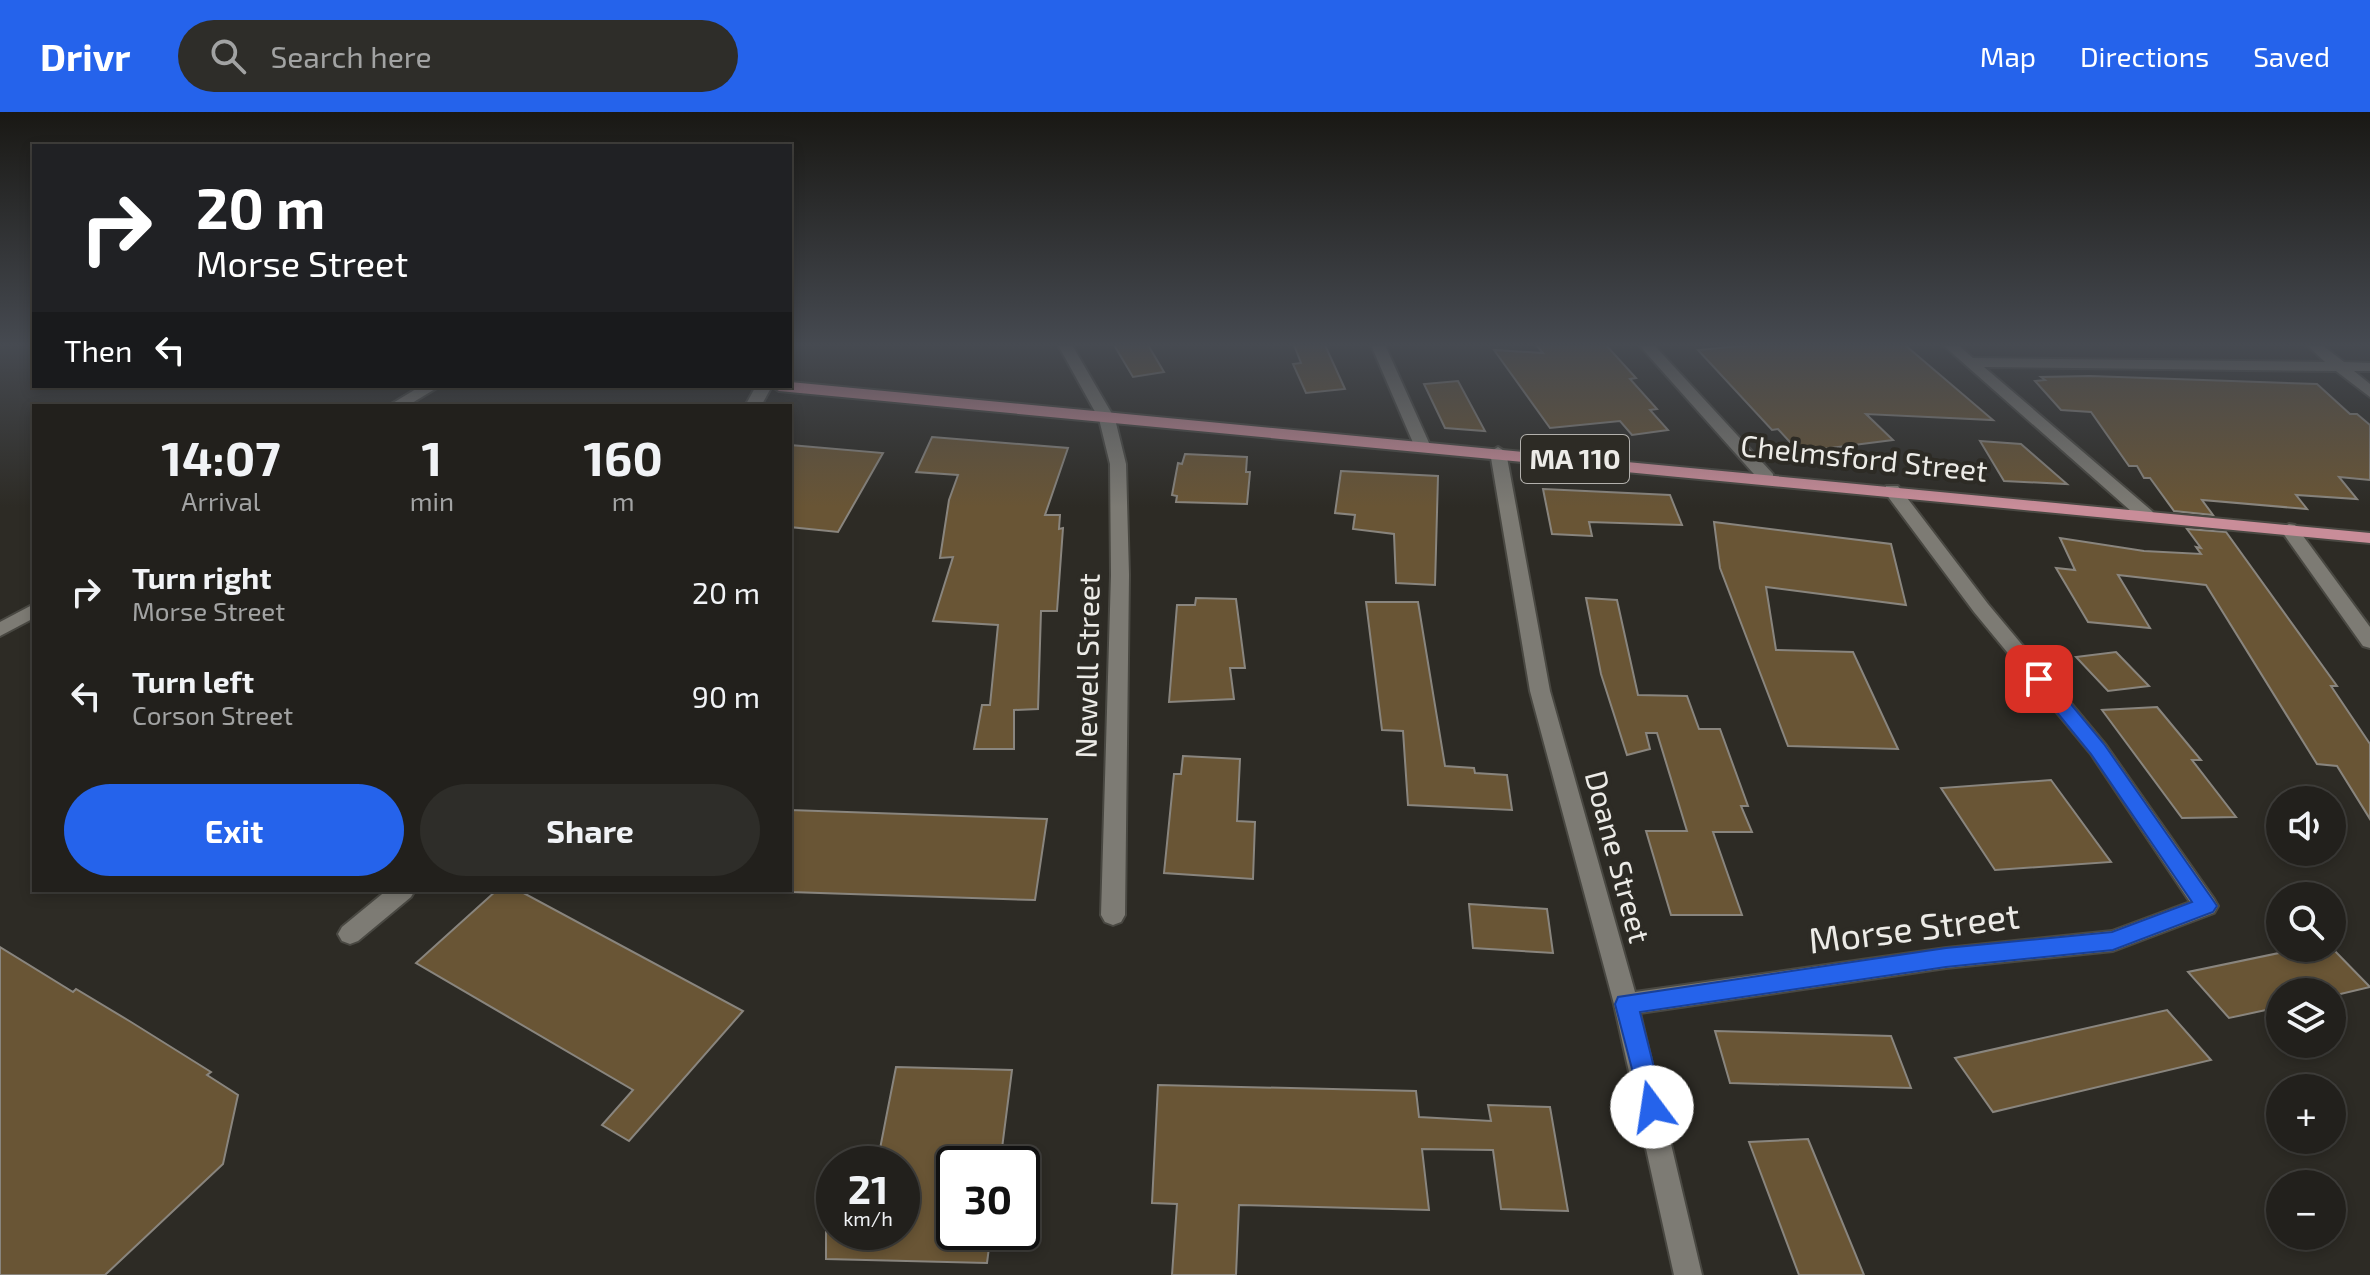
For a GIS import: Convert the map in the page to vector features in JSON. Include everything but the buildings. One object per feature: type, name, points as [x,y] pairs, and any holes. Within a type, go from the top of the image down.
[{"type":"main road","name":"Chelmsford Street","points":[[911,399],[1498,452],[2370,538]]},
{"type":"street","name":"Newell Street","points":[[1096,399],[1107,419],[1118,464],[1120,575],[1113,915]]},
{"type":"street","points":[[1402,399],[1422,445]]},
{"type":"street","points":[[1695,399],[1767,478]]},
{"type":"street","points":[[2013,399],[2146,515]]},
{"type":"street","name":"Doane Street","points":[[1498,452],[1540,691],[1626,1004],[1688,1275]]},
{"type":"street","name":"Morse Street","points":[[1626,1004],[1946,958],[2113,941],[2206,906],[2098,749],[1981,608],[1892,490]]},
{"type":"street","points":[[2289,529],[2370,641]]},
{"type":"street","points":[[0,630],[32,611]]},
{"type":"street","points":[[350,934],[401,892]]},
{"type":"route","points":[[1652,1107],[1626,1004],[1946,958],[2113,941],[2206,906],[2098,749],[2039,679]]}]
